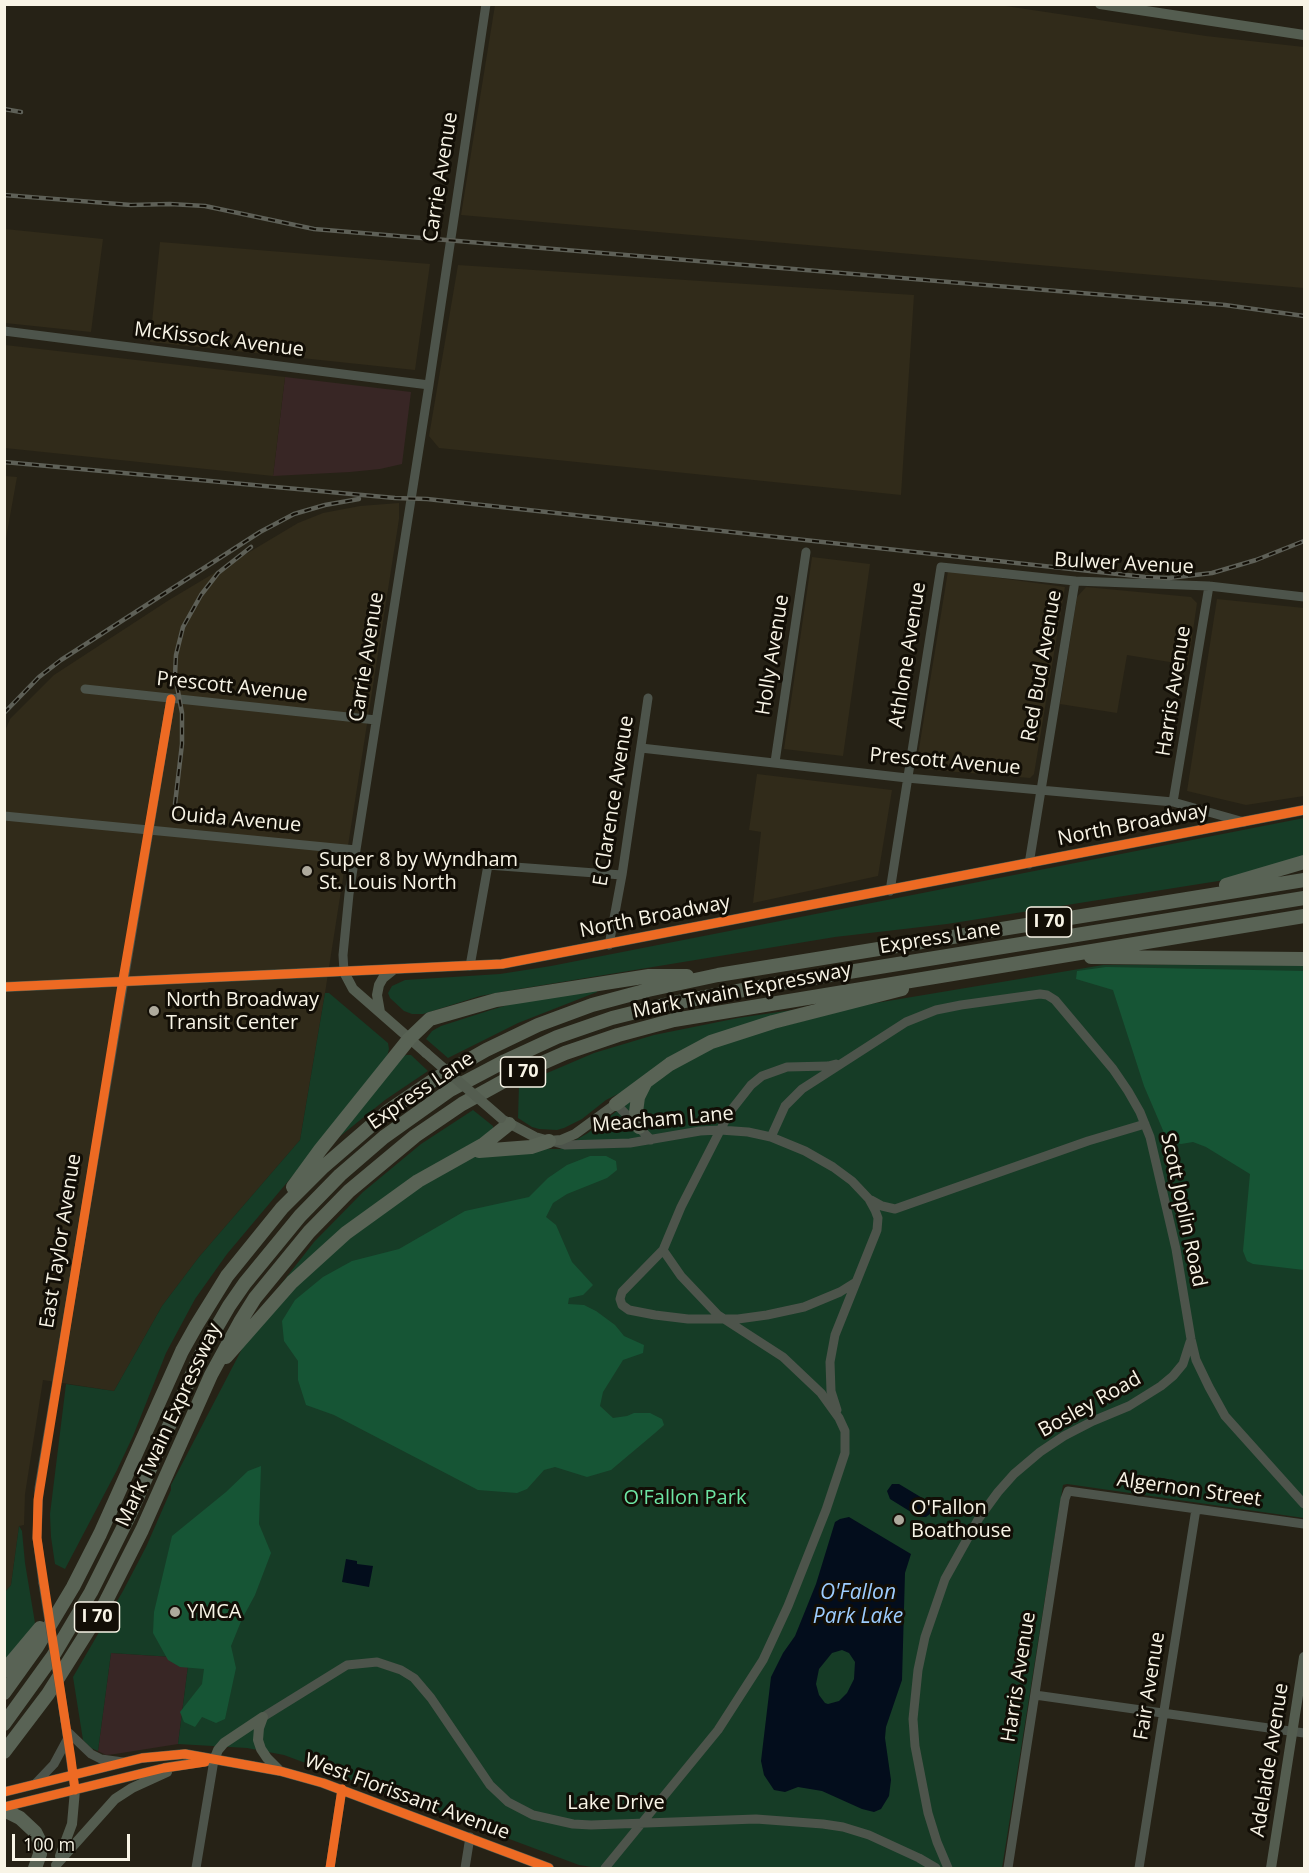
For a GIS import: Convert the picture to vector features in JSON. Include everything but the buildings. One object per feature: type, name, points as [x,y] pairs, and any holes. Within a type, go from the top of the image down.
[{"type":"highway","points":[[1178,900],[1305,862]]},
{"type":"highway","name":"Mark Twain Expressway","points":[[4,1693],[37,1647],[73,1587],[100,1534],[196,1326],[227,1276],[301,1188],[343,1148],[396,1105],[460,1064],[512,1037],[574,1011],[648,990],[717,975],[1305,880]]},
{"type":"highway","name":"Express Lane","points":[[4,1724],[52,1656],[91,1592],[125,1524],[200,1356],[239,1290],[280,1238],[340,1175],[384,1137],[450,1090],[505,1061],[558,1037],[612,1018],[658,1006],[1305,898]]},
{"type":"highway","name":"Mark Twain Expressway","points":[[4,1752],[48,1694],[103,1606],[142,1530],[212,1374],[255,1298],[290,1254],[329,1211],[370,1172],[415,1136],[488,1089],[565,1053],[646,1027],[702,1015],[1305,916]]},
{"type":"highway","points":[[1065,955],[1126,958],[1305,959]]},
{"type":"highway","points":[[616,1104],[689,1053],[738,1032],[877,997],[953,974]]},
{"type":"highway","points":[[263,1231],[320,1150],[409,1039],[430,1019],[496,1000],[649,976],[717,975]]},
{"type":"highway","points":[[639,1127],[636,1112],[638,1096],[646,1081]]},
{"type":"highway","points":[[212,1374],[292,1282],[327,1249],[369,1215],[418,1181],[468,1154],[500,1133],[505,1121]]},
{"type":"highway","points":[[468,1154],[487,1149],[531,1147],[549,1141]]},
{"type":"highway","points":[[4,1671],[73,1587]]},
{"type":"highway","points":[[4,1809],[20,1818],[35,1832],[40,1842],[40,1854],[34,1869]]},
{"type":"main road","points":[[1100,4],[1305,35]]},
{"type":"main road","name":"North Broadway","points":[[4,987],[393,970],[518,962],[1305,810]]},
{"type":"main road","points":[[380,1012],[377,995],[379,985],[383,978],[393,970]]},
{"type":"main road","points":[[344,972],[353,989],[409,1039],[505,1121],[535,1137],[549,1141],[561,1140],[575,1134],[616,1104]]},
{"type":"main road","name":"Adelaide Avenue","points":[[1271,1869],[1299,1733],[1305,1657]]},
{"type":"main road","points":[[214,1761],[218,1750],[224,1743],[263,1717]]},
{"type":"main road","points":[[263,1717],[258,1740],[267,1758],[280,1771]]},
{"type":"main road","name":"West Florissant Avenue","points":[[8,1791],[142,1758],[185,1754],[280,1771],[342,1789],[549,1869]]},
{"type":"main road","name":"West Florissant Avenue","points":[[4,1809],[164,1768],[214,1761]]},
{"type":"main road","points":[[55,1867],[116,1799],[132,1788],[183,1766]]},
{"type":"main road","points":[[55,1867],[72,1824],[75,1790]]},
{"type":"street","name":"Carrie Avenue","points":[[344,972],[343,955],[356,850],[486,4]]},
{"type":"street","name":"McKissock Avenue","points":[[4,331],[429,385]]},
{"type":"street","name":"Holly Avenue","points":[[775,762],[806,552]]},
{"type":"street","name":"Bulwer Avenue","points":[[941,567],[1075,581],[1209,586],[1305,597]]},
{"type":"street","name":"Athlone Avenue","points":[[890,891],[941,567]]},
{"type":"street","name":"Red Bud Avenue","points":[[1029,864],[1075,581]]},
{"type":"street","name":"Harris Avenue","points":[[1173,802],[1209,586]]},
{"type":"street","name":"Prescott Avenue","points":[[85,689],[376,720]]},
{"type":"street","name":"E Clarence Avenue","points":[[609,945],[622,875],[648,698]]},
{"type":"street","name":"East Taylor Avenue","points":[[75,1790],[37,1538],[39,1488],[171,699]]},
{"type":"street","name":"Prescott Avenue","points":[[641,747],[907,778],[1173,802],[1244,822]]},
{"type":"street","name":"Ouida Avenue","points":[[4,816],[356,850]]},
{"type":"street","points":[[470,966],[488,865],[622,875]]},
{"type":"street","name":"Scott Joplin Road","points":[[771,1137],[779,1117],[792,1098],[802,1089],[906,1022],[936,1010],[1047,994],[1055,1000],[1113,1069],[1128,1091],[1145,1124],[1156,1160],[1176,1249],[1196,1360],[1225,1416],[1305,1504]]},
{"type":"street","points":[[842,1062],[828,1066],[787,1067],[762,1076],[738,1100],[681,1207],[663,1250],[622,1292],[620,1299],[622,1305],[629,1310],[646,1313],[688,1319],[738,1318],[791,1311],[822,1300],[856,1282]]},
{"type":"street","points":[[616,1104],[651,1140]]},
{"type":"street","points":[[605,1869],[718,1730],[763,1660],[788,1606],[837,1482],[845,1454],[845,1431],[831,1391],[830,1362],[835,1335],[878,1230],[886,1217],[895,1209],[1088,1141],[1145,1124]]},
{"type":"street","name":"Meacham Lane","points":[[549,1141],[565,1145],[630,1143],[700,1131],[748,1132],[771,1137],[805,1151],[852,1181],[869,1199]]},
{"type":"street","points":[[869,1199],[882,1206],[895,1209]]},
{"type":"street","points":[[869,1199],[878,1218],[878,1230]]},
{"type":"street","points":[[663,1250],[681,1276],[721,1317],[783,1357],[821,1393],[839,1418]]},
{"type":"street","name":"Bosley Road","points":[[948,1869],[928,1813],[915,1746],[913,1719],[918,1670],[945,1579],[979,1518],[1014,1474],[1064,1436],[1129,1406],[1161,1386],[1183,1364],[1191,1339]]},
{"type":"street","name":"Harris Avenue","points":[[1008,1869],[1068,1491]]},
{"type":"street","name":"Algernon Street","points":[[1068,1491],[1305,1524]]},
{"type":"street","name":"Fair Avenue","points":[[1139,1869],[1196,1509]]},
{"type":"street","name":"Lake Drive","points":[[263,1717],[347,1665],[367,1661],[390,1665],[414,1678],[422,1686],[490,1785],[508,1802],[533,1815],[573,1824],[756,1818],[823,1824],[843,1827],[869,1836],[919,1858],[936,1869]]},
{"type":"street","points":[[1035,1695],[1299,1733]]},
{"type":"street","points":[[34,1784],[54,1764],[67,1730],[91,1754],[101,1759],[123,1762]]},
{"type":"street","points":[[196,1869],[214,1761]]},
{"type":"street","points":[[330,1869],[342,1789]]},
{"type":"street","points":[[465,1869],[470,1837]]},
{"type":"shaded area","points":[[495,5],[999,5],[1206,36],[1304,47],[1304,288],[461,215]]},
{"type":"shaded area","points":[[5,229],[103,239],[91,332],[5,323]]},
{"type":"shaded area","points":[[160,242],[430,264],[415,370],[150,342]]},
{"type":"shaded area","points":[[458,265],[914,295],[901,495],[439,448],[429,436]]},
{"type":"shaded area","points":[[5,345],[285,377],[273,476],[5,448]]},
{"type":"shaded area","points":[[285,377],[411,392],[402,464],[350,472],[273,476]]},
{"type":"shaded area","points":[[4,476],[17,477],[5,544]]},
{"type":"shaded area","points":[[399,503],[399,519],[300,1140],[199,1257],[162,1306],[114,1391],[43,1380],[25,1494],[24,1525],[19,1526],[11,1585],[5,1592],[5,731],[10,719],[54,675],[169,600],[298,523],[323,513],[360,506]]},
{"type":"shaded area","points":[[812,557],[870,564],[843,756],[784,749]]},
{"type":"shaded area","points":[[948,571],[1065,587],[1034,774],[1030,778],[922,769],[917,761]]},
{"type":"shaded area","points":[[1086,587],[1191,597],[1197,603],[1188,665],[1127,655],[1117,713],[1060,704],[1077,597]]},
{"type":"shaded area","points":[[1217,599],[1304,608],[1304,796],[1246,805],[1187,791]]},
{"type":"shaded area","points":[[757,774],[892,790],[878,876],[753,903],[761,832],[749,830]]},
{"type":"shaded area","points":[[111,1653],[189,1658],[178,1744],[106,1755],[98,1751]]},
{"type":"green space","points":[[1304,818],[1304,859],[1231,879],[947,924],[835,937],[513,990],[480,996],[423,1014],[404,1011],[390,998],[388,993],[392,986],[405,980],[500,974],[551,966]]},
{"type":"green space","name":"O'Fallon Park","points":[[1304,964],[1304,1518],[1063,1485],[1002,1868],[598,1868],[579,1865],[284,1755],[247,1748],[178,1744],[189,1658],[111,1653],[98,1751],[83,1740],[73,1677],[146,1547],[171,1490],[171,1485],[244,1345],[293,1286],[344,1239],[426,1181],[478,1155],[535,1149],[560,1149],[588,1133],[664,1075],[730,1040],[864,1005],[1103,965]]},
{"type":"green space","points":[[1106,967],[1304,971],[1304,1270],[1253,1264],[1247,1261],[1243,1251],[1250,1174],[1206,1147],[1193,1142],[1181,1144],[1168,1142],[1144,1086],[1113,990],[1076,979],[1077,971]]},
{"type":"green space","points":[[597,989],[597,992],[518,1023],[448,1058],[426,1039],[432,1031],[441,1026],[521,1001]]},
{"type":"green space","points":[[325,993],[329,993],[388,1043],[387,1057],[227,1254],[195,1299],[166,1353],[117,1470],[65,1569],[55,1564],[50,1514],[66,1384],[114,1391],[162,1306],[199,1257],[300,1140]]},
{"type":"green space","points":[[833,1004],[765,1020],[606,1100],[582,1119],[564,1128],[539,1129],[518,1118],[519,1085],[594,1053],[654,1035],[738,1018]]},
{"type":"green space","points":[[411,1055],[428,1071],[385,1100],[328,1146],[401,1058]]},
{"type":"green space","points":[[473,1110],[493,1126],[493,1132],[435,1167],[264,1306],[314,1242],[363,1192],[421,1144]]},
{"type":"green space","points":[[590,1156],[606,1156],[616,1161],[617,1170],[607,1178],[567,1194],[553,1203],[546,1217],[556,1225],[572,1262],[593,1285],[583,1295],[569,1298],[568,1304],[584,1305],[596,1311],[615,1325],[624,1336],[644,1345],[643,1353],[623,1360],[603,1392],[600,1406],[613,1418],[634,1413],[650,1413],[662,1419],[664,1425],[655,1433],[611,1470],[587,1477],[555,1467],[544,1470],[527,1489],[517,1493],[478,1490],[334,1415],[306,1405],[298,1380],[298,1361],[284,1341],[282,1321],[295,1300],[323,1277],[352,1261],[399,1249],[465,1211],[529,1197],[548,1178],[567,1165]]},
{"type":"green space","points":[[261,1466],[259,1524],[271,1553],[255,1595],[231,1646],[236,1668],[225,1719],[216,1723],[202,1717],[195,1727],[184,1722],[180,1712],[202,1684],[204,1669],[180,1667],[168,1660],[153,1633],[154,1612],[172,1536],[248,1471]]},
{"type":"green space","points":[[19,1526],[22,1531],[35,1623],[5,1666],[5,1592],[11,1585]]},
{"type":"water","points":[[892,1484],[899,1484],[929,1502],[932,1509],[930,1514],[926,1517],[919,1517],[890,1499],[887,1491]]},
{"type":"water","name":"O'Fallon Park Lake","points":[[849,1517],[911,1554],[905,1573],[902,1680],[886,1727],[885,1738],[891,1780],[889,1796],[881,1809],[874,1812],[822,1791],[798,1787],[785,1792],[774,1790],[764,1775],[761,1761],[771,1677],[795,1636],[816,1584],[835,1522]],"holes":[[[842,1650],[849,1653],[855,1662],[854,1679],[847,1693],[839,1701],[825,1703],[819,1695],[816,1684],[819,1669],[832,1653]]]},
{"type":"water","points":[[346,1559],[357,1561],[357,1564],[373,1566],[369,1587],[342,1582]]},
{"type":"railway","points":[[4,109],[21,112]]},
{"type":"railway","points":[[4,195],[131,205],[205,206],[314,229],[1225,305],[1304,316]]},
{"type":"railway","points":[[4,462],[427,499],[1145,577],[1169,578],[1212,573],[1256,560],[1304,541]]},
{"type":"railway","points":[[4,713],[39,677],[61,660],[260,532],[294,514],[359,499]]},
{"type":"railway","points":[[175,804],[182,744],[182,713],[175,675],[176,655],[183,627],[201,595],[218,573],[251,547]]},
{"type":"cycle path","points":[[75,1790],[37,1538],[38,1500],[171,699]]},
{"type":"cycle path","points":[[4,987],[502,964],[1304,810]]},
{"type":"cycle path","points":[[4,1792],[142,1758],[185,1754],[280,1771],[323,1783],[549,1868]]},
{"type":"cycle path","points":[[4,1807],[164,1768],[205,1762]]},
{"type":"cycle path","points":[[330,1868],[342,1789]]},
{"type":"place","name":"Super 8 by Wyndham St. Louis North","points":[[307,871]]},
{"type":"place","name":"North Broadway Transit Center","points":[[154,1011]]},
{"type":"place","name":"O'Fallon Boathouse","points":[[899,1520]]},
{"type":"place","name":"YMCA","points":[[175,1612]]}]
